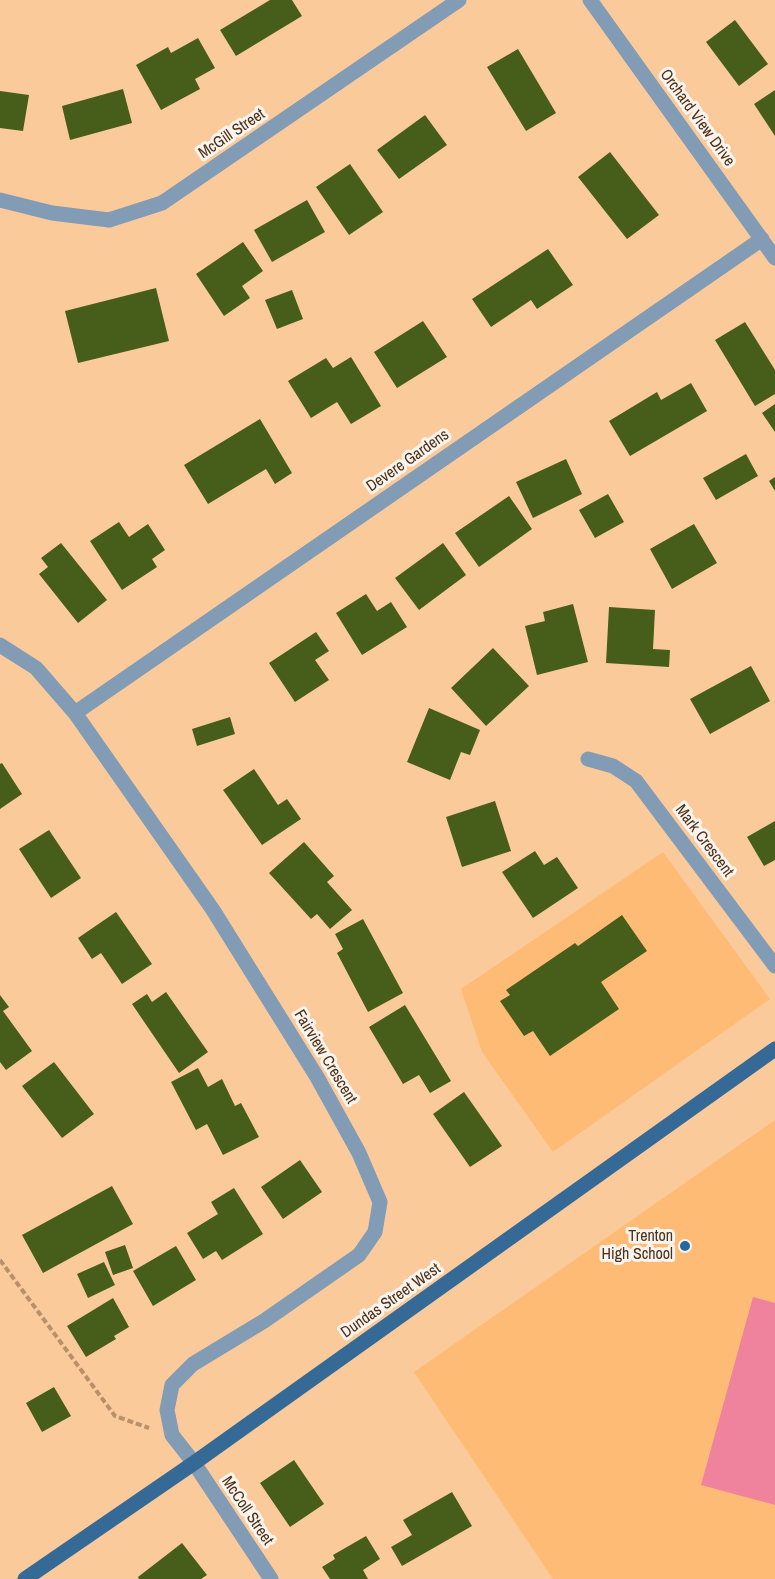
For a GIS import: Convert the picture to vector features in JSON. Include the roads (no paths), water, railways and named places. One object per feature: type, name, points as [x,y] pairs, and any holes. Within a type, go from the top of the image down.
[{"type":"main road","name":"Dundas Street West","points":[[25,1579],[194,1463],[775,1049]]},
{"type":"street","name":"McGill Street","points":[[0,200],[52,213],[109,220],[162,203],[459,0]]},
{"type":"street","name":"Orchard View Drive","points":[[590,0],[775,258]]},
{"type":"street","name":"Devere Gardens","points":[[75,714],[762,239]]},
{"type":"street","name":"Fairview Crescent","points":[[0,645],[36,668],[75,714],[226,929],[317,1077],[359,1153],[380,1202],[375,1232],[359,1255],[264,1321],[193,1364],[172,1385],[166,1410],[172,1435],[194,1463]]},
{"type":"street","name":"Mark Crescent","points":[[588,759],[613,766],[636,781],[775,966]]},
{"type":"street","name":"McColl Street","points":[[194,1463],[271,1579]]},
{"type":"place","name":"Trenton High School","points":[[685,1246]]}]
